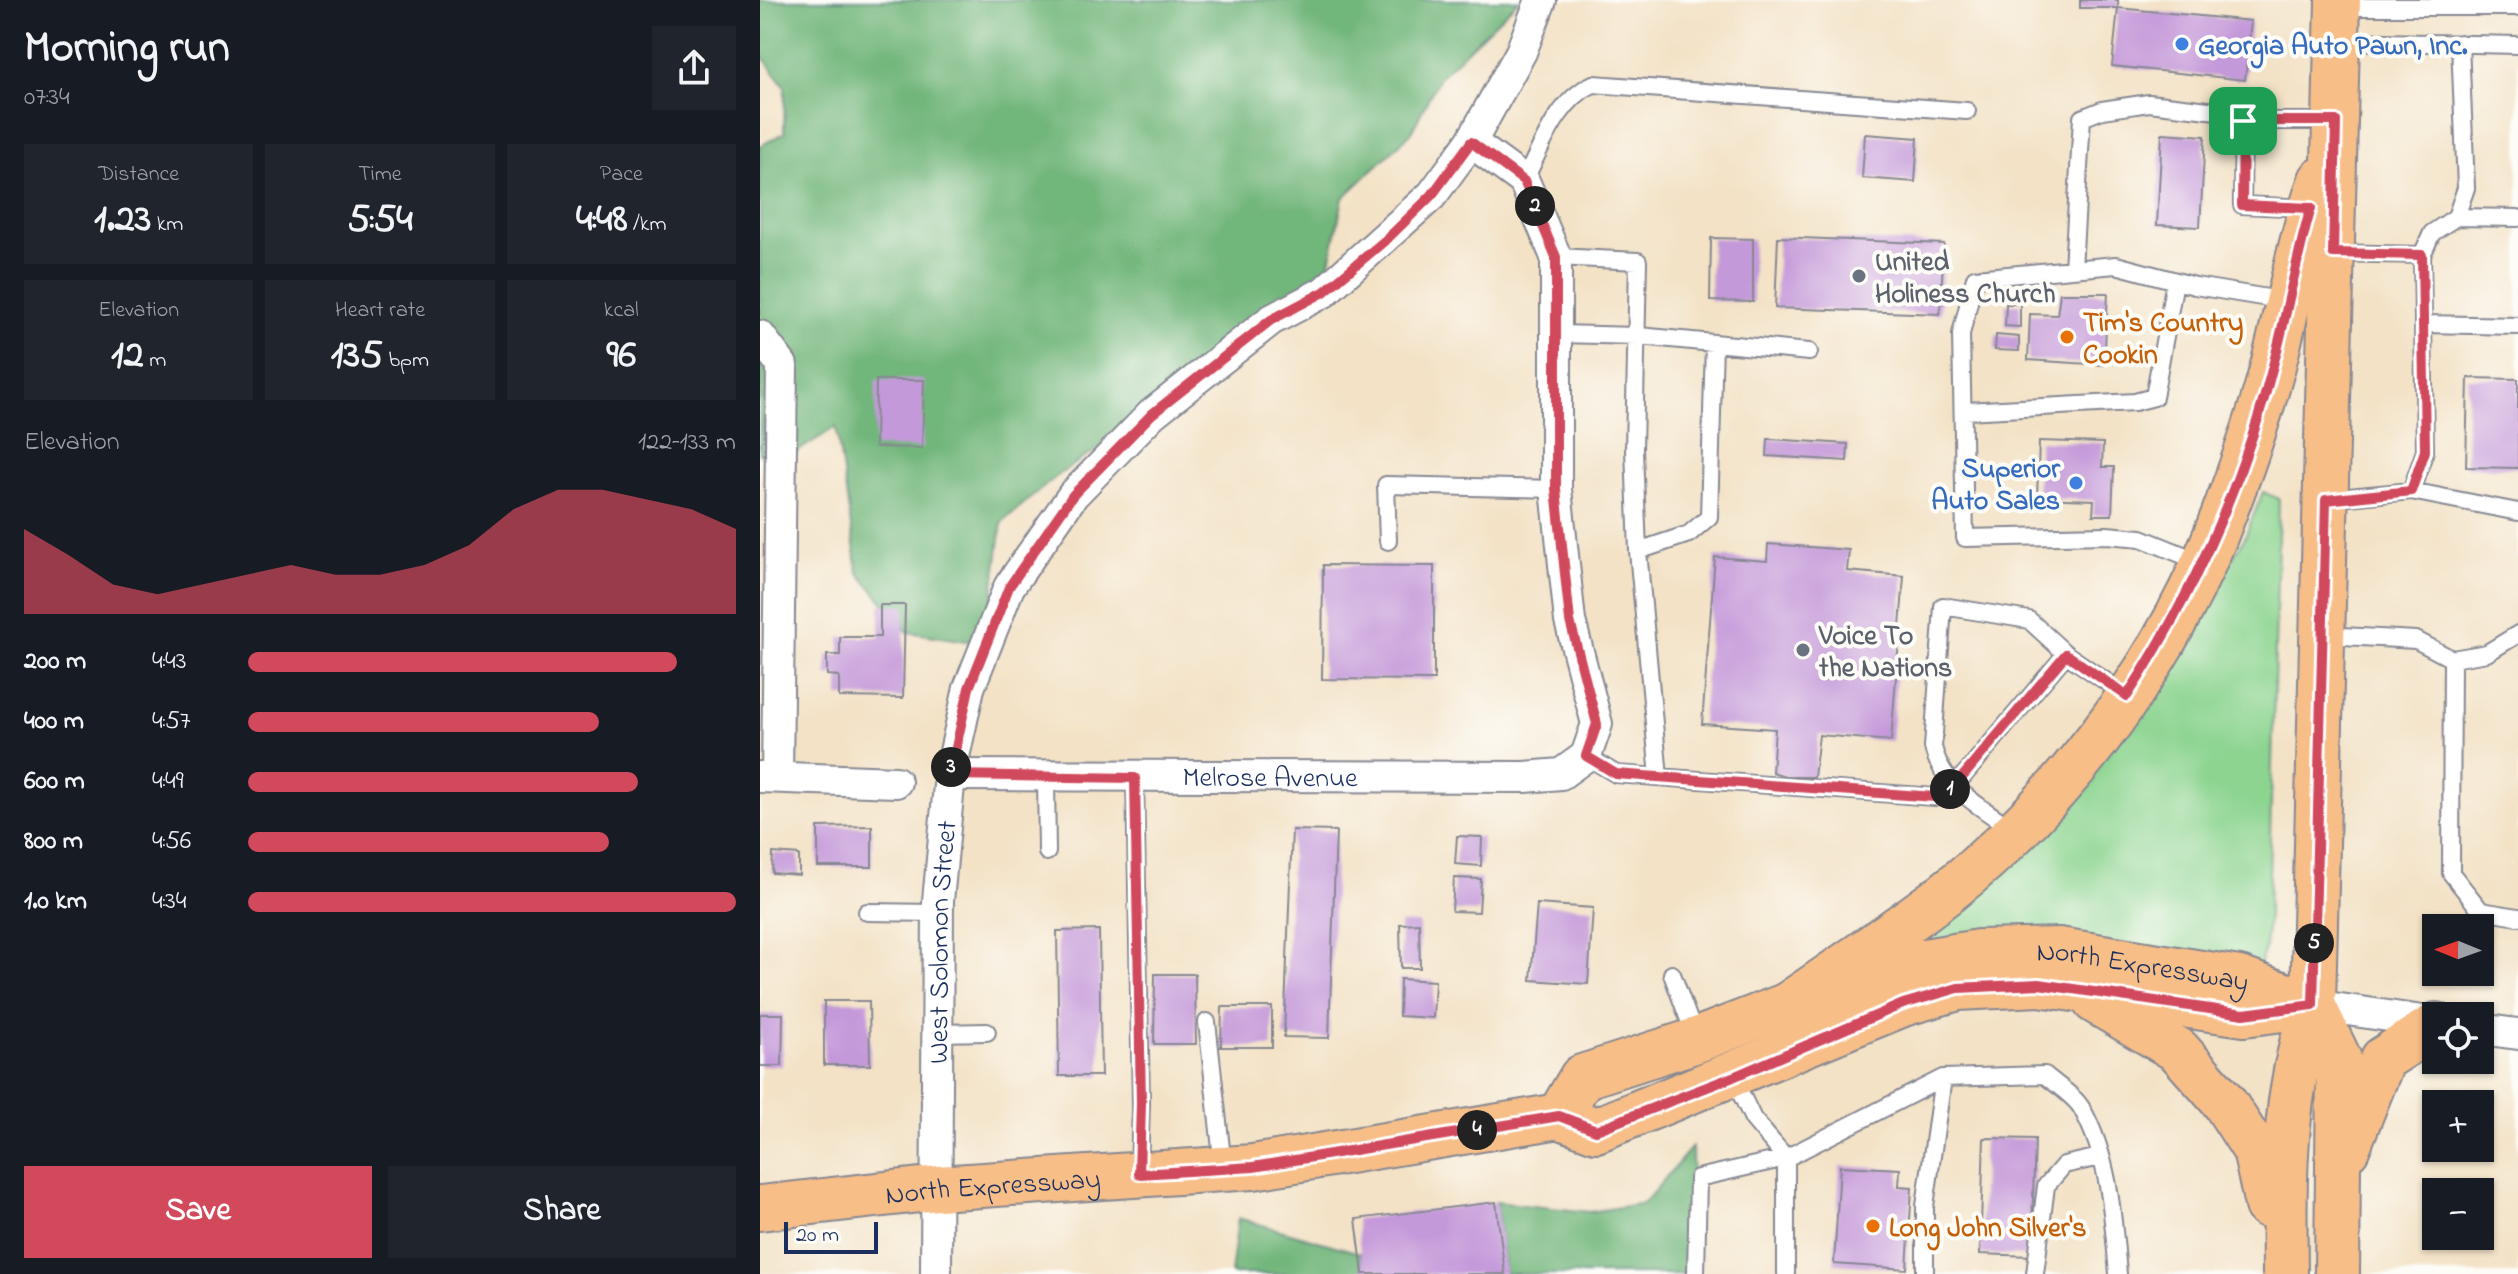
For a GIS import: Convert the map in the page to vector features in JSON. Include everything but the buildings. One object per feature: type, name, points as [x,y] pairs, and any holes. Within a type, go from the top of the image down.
[{"type":"main road","points":[[2284,1274],[2284,1145],[2295,1059],[2313,1005],[2326,500],[2309,302],[2336,131],[2338,16]]},
{"type":"main road","points":[[1783,1008],[1946,893],[2015,831],[2093,743],[2155,653],[2203,563],[2225,511],[2277,353],[2309,302]]},
{"type":"main road","name":"North Expressway","points":[[1559,1116],[1582,1077],[1697,1040],[1834,986],[1900,965],[1979,952],[2059,950],[2239,979],[2313,1005]]},
{"type":"main road","name":"North Expressway","points":[[760,1208],[938,1188],[1223,1169],[1559,1116],[1596,1130],[1930,995],[1958,988],[2015,983],[2244,1014],[2313,1005]]},
{"type":"main road","points":[[2075,990],[2178,1050],[2224,1102],[2255,1150],[2284,1274]]},
{"type":"main road","points":[[2313,1005],[2339,1059],[2337,1274]]},
{"type":"main road","points":[[2338,1170],[2383,1059],[2422,1033]]},
{"type":"street","name":"West Solomon Street","points":[[936,1274],[938,913],[950,775],[969,688],[1009,587],[1073,495],[1152,414],[1271,320],[1324,292],[1389,237],[1432,195],[1471,142],[1521,52],[1541,0]]},
{"type":"street","points":[[1471,142],[1524,181],[1556,257],[1556,489],[1570,621],[1597,724],[1586,756]]},
{"type":"street","points":[[760,336],[782,365],[768,777],[896,782]]},
{"type":"street","name":"Melrose Avenue","points":[[950,775],[1046,778],[1525,777],[1561,774],[1586,756]]},
{"type":"street","points":[[2313,1005],[2422,1022]]},
{"type":"street","points":[[2494,1031],[2518,1034]]},
{"type":"lane","points":[[2338,16],[2518,7]]},
{"type":"lane","points":[[2338,16],[2460,43],[2518,45]]},
{"type":"lane","points":[[2456,217],[2466,188],[2460,43]]},
{"type":"lane","points":[[1524,181],[1553,125],[1575,93],[1593,84],[1967,111]]},
{"type":"lane","points":[[2073,268],[2082,118],[2102,110],[2149,103],[2217,111],[2243,121],[2336,131]]},
{"type":"lane","points":[[2243,121],[2242,205],[2322,208]]},
{"type":"lane","points":[[2411,491],[2425,451],[2422,255],[2432,233],[2456,217],[2518,218]]},
{"type":"lane","points":[[2316,252],[2422,255]]},
{"type":"lane","points":[[1556,257],[1638,261],[1639,336],[1634,450],[1638,551],[1659,777]]},
{"type":"lane","points":[[2203,563],[2141,538],[2107,535],[1965,538],[1965,411],[1961,334],[1975,278],[2116,265],[2175,281],[2309,302]]},
{"type":"lane","points":[[1965,411],[2135,402],[2154,397],[2175,281]]},
{"type":"lane","points":[[2424,324],[2518,326]]},
{"type":"lane","points":[[1558,334],[1639,336],[1809,352]]},
{"type":"lane","points":[[1638,551],[1689,534],[1709,517],[1714,343]]},
{"type":"lane","points":[[1388,541],[1386,485],[1556,489]]},
{"type":"lane","points":[[2326,500],[2411,491],[2518,512]]},
{"type":"lane","points":[[2015,831],[1954,787],[1936,759],[1933,747],[1943,606],[2029,620],[2066,654],[2127,696]]},
{"type":"lane","points":[[2322,635],[2416,640],[2452,659],[2487,653],[2518,634]]},
{"type":"lane","points":[[1586,756],[1616,774],[1935,797],[1954,787],[2066,654]]},
{"type":"lane","points":[[2452,659],[2451,873],[2481,911],[2518,917]]},
{"type":"lane","points":[[1046,778],[1047,852]]},
{"type":"lane","points":[[1135,778],[1141,1103],[1139,1174]]},
{"type":"lane","points":[[867,912],[938,913]]},
{"type":"lane","points":[[1672,974],[1697,1040]]},
{"type":"lane","points":[[1207,1022],[1223,1169]]},
{"type":"lane","points":[[938,1033],[987,1032]]},
{"type":"lane","points":[[1696,1274],[1698,1178],[1786,1158],[1943,1078],[2045,1075],[2081,1107],[2100,1157],[2109,1182],[2118,1274]]},
{"type":"lane","points":[[1733,1077],[1753,1119],[1786,1158],[1786,1274]]},
{"type":"lane","points":[[1925,1274],[1925,1206],[1943,1078]]},
{"type":"lane","points":[[2035,1274],[2046,1186],[2064,1165],[2100,1157]]},
{"type":"green space","points":[[760,0],[1519,0],[1439,77],[1411,133],[1343,198],[1324,292],[1152,414],[1058,475],[1002,522],[987,644],[908,632],[858,572],[836,427],[781,462],[760,454],[760,146],[784,133],[785,87],[760,53]]},
{"type":"green space","points":[[2263,492],[2279,499],[2268,915],[2265,948],[2259,966],[1898,945],[2127,731],[2244,539]]},
{"type":"green space","points":[[1692,1147],[1694,1274],[1505,1274],[1496,1202],[1590,1212],[1644,1203]]},
{"type":"green space","points":[[1238,1218],[1360,1253],[1363,1274],[1231,1274]]},
{"type":"place","name":"Georgia Auto Pawn, Inc.","points":[[2182,44]]},
{"type":"place","name":"United Holiness Church","points":[[1859,276]]},
{"type":"place","name":"Tim's Country Cookin","points":[[2067,337]]},
{"type":"place","name":"Superior Auto Sales","points":[[2076,483]]},
{"type":"place","name":"Voice To the Nations","points":[[1803,650]]},
{"type":"place","name":"Long John Silver's","points":[[1873,1226]]},
{"type":"route","points":[[2243,121],[2336,121],[2333,253],[2422,255],[2425,451],[2411,491],[2326,500],[2313,1005],[2244,1014],[2039,984],[1986,984],[1958,988],[1903,1004],[1733,1077],[1596,1130],[1559,1116],[1253,1167],[1139,1174],[1141,1103],[1135,778],[950,775],[969,688],[1009,587],[1073,495],[1152,414],[1271,320],[1324,292],[1389,237],[1432,195],[1471,142],[1524,181],[1556,257],[1556,489],[1570,621],[1597,724],[1586,756],[1616,774],[1935,797],[1954,787],[2066,654],[2127,696],[2155,653],[2203,563],[2225,511],[2277,353],[2298,251],[2311,208],[2242,205],[2243,121]]}]
